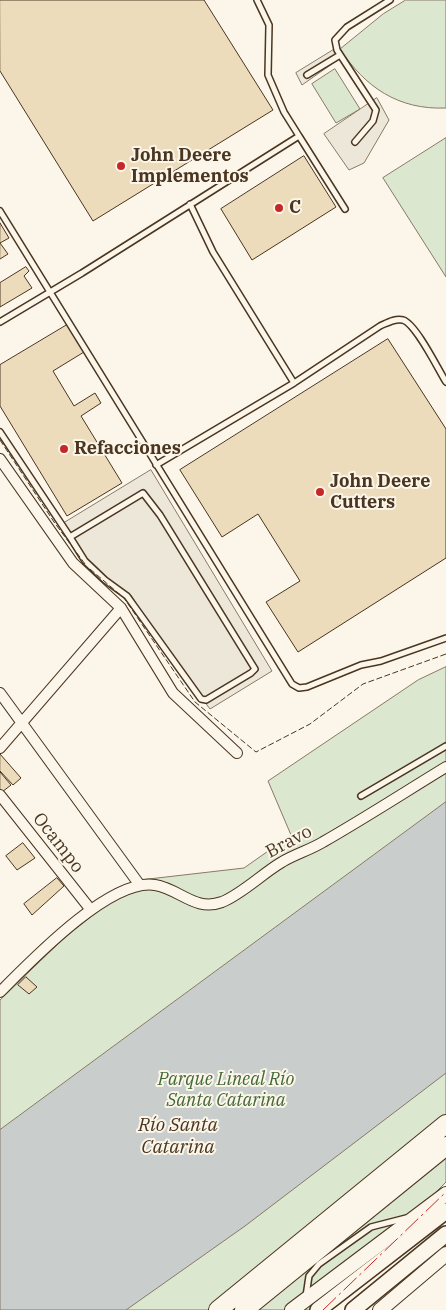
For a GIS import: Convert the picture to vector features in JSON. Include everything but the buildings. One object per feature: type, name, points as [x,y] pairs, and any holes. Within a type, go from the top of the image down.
[{"type":"highway","points":[[218,1310],[446,1124]]},
{"type":"highway","points":[[244,1310],[446,1146]]},
{"type":"main road","points":[[300,1306],[446,1194]]},
{"type":"main road","points":[[318,1310],[446,1211]]},
{"type":"main road","points":[[354,1310],[446,1234]]},
{"type":"main road","points":[[380,1310],[446,1254]]},
{"type":"street","points":[[0,459],[72,563],[121,608],[173,693],[238,753]]},
{"type":"street","points":[[0,748],[121,608]]},
{"type":"street","points":[[0,693],[139,884],[111,896],[91,910],[60,935],[0,992]]},
{"type":"street","name":"Bravo","points":[[139,884],[157,886],[200,904],[224,901],[283,861],[322,843],[446,767]]},
{"type":"street","name":"Ocampo","points":[[0,795],[91,910]]},
{"type":"lane","points":[[257,0],[269,25],[268,75],[284,112],[345,209]]},
{"type":"lane","points":[[355,142],[373,121],[376,110],[340,55],[335,45],[337,35],[390,0]]},
{"type":"lane","points":[[307,75],[340,55]]},
{"type":"lane","points":[[0,322],[299,136]]},
{"type":"lane","points":[[190,204],[214,252],[294,383]]},
{"type":"lane","points":[[0,211],[292,684],[299,688],[307,687],[361,665],[381,661],[446,638]]},
{"type":"lane","points":[[156,465],[294,383],[380,326],[400,320],[407,322],[413,328],[446,382]]},
{"type":"lane","points":[[0,432],[85,561],[105,580],[128,596],[204,700],[255,670],[148,496],[143,493],[70,537]]},
{"type":"lane","points":[[362,796],[446,746]]},
{"type":"lane","points":[[300,1306],[309,1276],[319,1264],[371,1227],[421,1214]]},
{"type":"green space","points":[[406,0],[446,0],[446,108],[429,108],[413,105],[384,94],[360,75],[340,49],[383,14]]},
{"type":"green space","points":[[335,69],[360,109],[336,123],[312,84]]},
{"type":"green space","points":[[446,138],[446,277],[383,178]]},
{"type":"green space","name":"Parque Lineal Río Santa Catarina","points":[[446,667],[446,1182],[319,1310],[0,1310],[0,1000],[68,934],[140,880],[244,868],[291,835],[268,781],[418,680]]},
{"type":"shaded area","points":[[335,49],[339,59],[302,85],[296,73]]},
{"type":"shaded area","points":[[377,98],[389,120],[364,163],[349,170],[324,134]]},
{"type":"shaded area","points":[[151,470],[272,671],[210,709],[160,642],[131,595],[105,578],[84,556],[64,523]]},
{"type":"water","name":"Río Santa Catarina","points":[[446,802],[446,1073],[245,1226],[126,1310],[0,1310],[0,1130]]},
{"type":"fence","points":[[0,440],[54,522],[85,564]]},
{"type":"fence","points":[[90,569],[124,598],[195,702],[256,752],[310,724],[363,684],[446,654]]},
{"type":"power","points":[[323,1310],[446,1192]]},
{"type":"place","name":"John Deere Implementos","points":[[121,166]]},
{"type":"place","name":"C","points":[[279,208]]},
{"type":"place","name":"Refacciones","points":[[64,449]]},
{"type":"place","name":"John Deere Cutters","points":[[320,492]]}]
